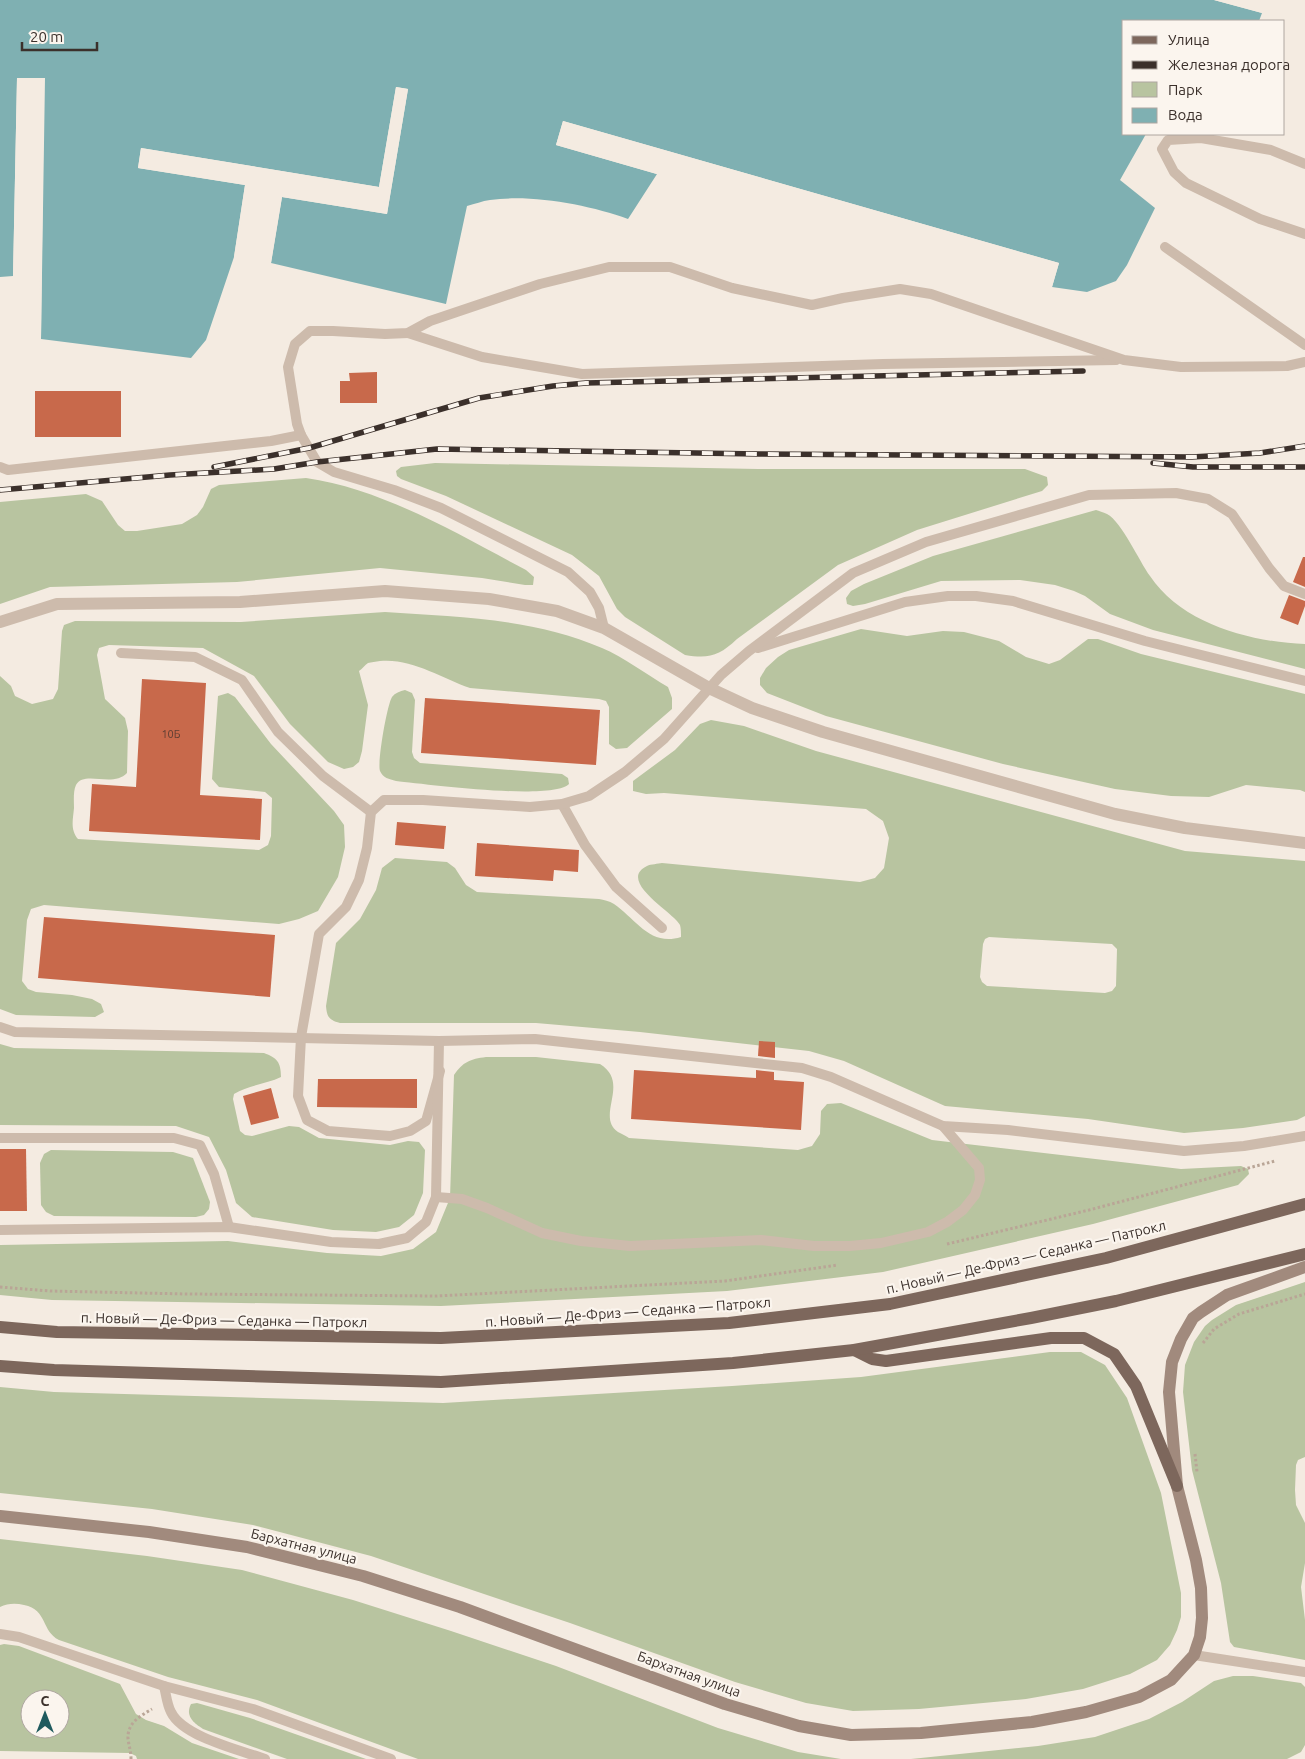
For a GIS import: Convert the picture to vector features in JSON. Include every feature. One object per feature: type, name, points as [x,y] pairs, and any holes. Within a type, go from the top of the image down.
[{"type":"main road","name":"п. Новый — Де-Фриз — Седанка — Патрокл","points":[[0,1327],[57,1332],[441,1338],[729,1323],[890,1304],[1106,1258],[1305,1204]]},
{"type":"main road","points":[[0,1366],[54,1370],[440,1382],[733,1363],[854,1350],[1031,1318],[1116,1301],[1305,1254]]},
{"type":"main road","name":"Бархатная улица","points":[[0,1516],[149,1532],[247,1546],[344,1571],[460,1607],[725,1704],[799,1726],[851,1735],[921,1733],[1032,1722],[1086,1712],[1139,1696],[1171,1680],[1194,1655],[1200,1637],[1202,1618],[1201,1588],[1196,1560],[1177,1486],[1169,1392],[1172,1362],[1181,1339],[1193,1318],[1227,1295],[1305,1267]]},
{"type":"main road","points":[[854,1350],[872,1359],[886,1361],[1051,1338],[1084,1338],[1114,1354],[1136,1386],[1177,1486]]},
{"type":"street","points":[[0,622],[57,604],[240,602],[385,591],[489,599],[557,611],[604,628],[709,688],[752,708],[823,732],[1115,814],[1185,828],[1305,843]]},
{"type":"lane","points":[[1305,164],[1271,150],[1201,138],[1168,140],[1162,149],[1174,172],[1186,183],[1260,219],[1305,234]]},
{"type":"lane","points":[[1165,247],[1305,345]]},
{"type":"lane","points":[[408,333],[430,322],[540,284],[609,268],[670,267],[732,288],[812,305],[900,289],[931,294],[1124,360]]},
{"type":"lane","points":[[604,628],[599,608],[590,592],[568,572],[440,508],[394,490],[334,472],[317,462],[301,435],[296,419],[288,367],[295,344],[310,331],[408,333],[482,357],[582,374],[882,364],[1124,360],[1181,367],[1287,366],[1305,362]]},
{"type":"lane","points":[[0,467],[8,470],[271,441],[301,435]]},
{"type":"lane","points":[[440,1071],[426,1121],[410,1131],[390,1136],[328,1130],[307,1120],[298,1096],[301,1037],[319,934],[346,907],[359,880],[367,848],[371,812],[384,800],[423,800],[530,807],[562,804],[589,796],[625,772],[664,739],[709,688],[749,651],[853,573],[926,542],[1089,495],[1176,493],[1208,499],[1232,514],[1269,568],[1284,586],[1305,594]]},
{"type":"lane","points":[[749,651],[905,602],[948,596],[976,596],[1013,601],[1144,641],[1305,682]]},
{"type":"lane","points":[[121,653],[195,657],[242,680],[278,732],[323,776],[371,812]]},
{"type":"lane","points":[[562,804],[585,845],[616,888],[662,928]]},
{"type":"lane","points":[[0,1026],[15,1032],[439,1041],[535,1039],[802,1068],[831,1077],[944,1126],[1008,1130],[1184,1151],[1244,1146],[1305,1136]]},
{"type":"lane","points":[[0,1230],[229,1226],[331,1242],[379,1244],[407,1238],[426,1222],[436,1197],[440,1071],[439,1041]]},
{"type":"lane","points":[[436,1197],[462,1199],[542,1233],[581,1241],[630,1246],[761,1240],[814,1246],[850,1246],[881,1243],[928,1232],[948,1222],[963,1210],[975,1194],[980,1180],[979,1168],[944,1126]]},
{"type":"lane","points":[[0,1138],[174,1138],[200,1145],[214,1174],[229,1226]]},
{"type":"lane","points":[[0,1634],[20,1637],[164,1686],[252,1709],[391,1759]]},
{"type":"lane","points":[[1194,1655],[1305,1672]]},
{"type":"lane","points":[[164,1686],[171,1712],[180,1724],[198,1736],[265,1759]]},
{"type":"path","points":[[1201,1345],[1214,1329],[1239,1314],[1305,1294]]},
{"type":"path","points":[[1195,1447],[1196,1479]]},
{"type":"path","points":[[131,1759],[128,1738],[129,1729],[134,1721],[168,1700]]},
{"type":"green space","points":[[435,463],[758,469],[1025,469],[1047,477],[1048,485],[1042,491],[917,530],[838,565],[725,649],[713,655],[701,657],[685,655],[625,617],[617,609],[599,576],[572,555],[446,496],[397,476],[396,471],[401,467]]},
{"type":"green space","points":[[306,478],[335,484],[392,502],[447,528],[526,570],[534,577],[533,585],[380,568],[237,582],[50,587],[0,604],[0,502],[86,494],[102,501],[118,525],[125,531],[137,531],[182,524],[197,515],[211,489],[219,485]]},
{"type":"green space","points":[[1096,510],[1113,518],[1150,576],[1164,593],[1180,607],[1219,627],[1241,634],[1262,639],[1305,644],[1305,669],[1153,630],[1110,614],[1085,596],[1074,591],[1055,585],[1020,580],[941,581],[865,604],[853,606],[847,604],[846,598],[851,591],[933,556]]},
{"type":"green space","points":[[385,612],[495,621],[550,630],[576,638],[619,656],[668,687],[672,698],[672,709],[627,748],[616,749],[609,744],[609,707],[606,701],[470,688],[415,666],[392,661],[371,662],[359,671],[368,705],[362,751],[359,762],[353,767],[344,769],[328,762],[290,724],[254,676],[203,648],[109,645],[99,648],[97,655],[105,699],[125,718],[128,731],[127,773],[114,779],[85,779],[76,785],[73,824],[74,832],[78,839],[259,850],[268,845],[271,836],[272,798],[265,792],[219,787],[212,779],[218,696],[228,693],[235,697],[271,744],[334,811],[344,825],[345,847],[338,877],[318,911],[299,919],[279,924],[44,905],[31,909],[27,920],[22,981],[28,989],[36,992],[92,999],[101,1004],[104,1012],[95,1017],[16,1015],[0,1009],[0,676],[11,686],[15,696],[32,704],[53,699],[58,689],[62,631],[64,625],[75,621],[241,622]]},
{"type":"green space","points":[[861,629],[907,636],[943,631],[964,632],[999,641],[1026,657],[1049,664],[1060,660],[1088,639],[1098,639],[1141,654],[1305,694],[1305,792],[1246,785],[1209,797],[1171,796],[1115,789],[1003,764],[826,716],[767,693],[760,685],[760,678],[766,668],[789,650]]},
{"type":"green space","points":[[405,690],[412,693],[415,700],[412,752],[414,758],[420,763],[562,774],[568,778],[569,784],[558,789],[514,791],[433,785],[386,778],[381,773],[379,766],[385,722],[392,697],[398,692]]},
{"type":"green space","points":[[711,720],[744,726],[816,751],[1185,851],[1305,861],[1305,1116],[1297,1120],[1243,1128],[1184,1133],[1088,1119],[945,1106],[844,1061],[809,1051],[640,1032],[536,1023],[340,1023],[329,1018],[326,1006],[336,943],[360,919],[376,890],[382,868],[395,858],[447,862],[455,868],[466,885],[477,892],[599,899],[606,901],[614,904],[652,935],[670,939],[681,937],[680,925],[650,897],[638,880],[639,872],[649,865],[662,863],[860,882],[875,878],[884,868],[889,838],[883,821],[866,809],[664,793],[646,794],[633,791],[633,781],[675,750],[700,724]],"holes":[[[989,937],[1112,944],[1117,949],[1116,986],[1112,991],[1105,993],[987,986],[980,977],[983,944],[985,939]]]},
{"type":"green space","points":[[0,1044],[14,1048],[264,1053],[277,1061],[281,1077],[234,1094],[233,1099],[240,1131],[245,1135],[252,1136],[289,1126],[299,1127],[319,1138],[390,1145],[408,1141],[419,1142],[425,1150],[423,1193],[414,1215],[399,1227],[376,1232],[333,1230],[252,1217],[236,1203],[226,1170],[209,1137],[176,1126],[0,1125]]},
{"type":"green space","points":[[486,1057],[536,1057],[600,1064],[609,1072],[613,1080],[610,1108],[612,1125],[618,1132],[629,1138],[798,1150],[812,1146],[820,1134],[821,1111],[827,1104],[841,1103],[932,1140],[1181,1169],[1241,1166],[1248,1169],[1249,1174],[1238,1185],[1093,1224],[883,1272],[727,1291],[441,1306],[52,1300],[0,1295],[0,1245],[228,1241],[327,1253],[381,1256],[413,1249],[436,1232],[450,1198],[454,1075],[467,1062]]},
{"type":"green space","points":[[51,1150],[173,1152],[193,1158],[210,1202],[209,1209],[204,1215],[196,1217],[54,1216],[46,1212],[41,1205],[40,1163],[44,1154]]},
{"type":"green space","points":[[1305,1282],[1305,1457],[1298,1460],[1296,1465],[1295,1490],[1296,1505],[1305,1523],[1305,1563],[1301,1587],[1305,1620],[1305,1660],[1234,1647],[1230,1642],[1221,1583],[1192,1470],[1183,1392],[1185,1365],[1194,1342],[1205,1326],[1236,1305]]},
{"type":"green space","points":[[1050,1352],[1081,1352],[1105,1365],[1127,1398],[1161,1493],[1181,1593],[1181,1617],[1170,1645],[1157,1660],[1130,1674],[1083,1689],[1026,1699],[919,1709],[853,1711],[806,1703],[735,1682],[570,1623],[371,1556],[253,1525],[152,1509],[0,1493],[0,1387],[54,1392],[443,1403],[861,1377]]},
{"type":"green space","points":[[0,1539],[147,1556],[242,1570],[353,1600],[451,1631],[556,1666],[718,1728],[798,1752],[841,1759],[418,1759],[257,1700],[168,1677],[59,1640],[53,1636],[41,1616],[32,1608],[15,1604],[0,1607]]},
{"type":"green space","points":[[4,1644],[19,1646],[120,1684],[136,1714],[146,1720],[164,1726],[192,1743],[239,1759],[137,1759],[136,1756],[130,1753],[0,1751],[0,1645]]},
{"type":"green space","points":[[1233,1676],[1253,1676],[1301,1683],[1305,1687],[1305,1745],[1301,1752],[1287,1759],[911,1759],[1038,1746],[1095,1737],[1149,1719],[1182,1702],[1214,1681]]},
{"type":"green space","points":[[197,1703],[250,1718],[366,1759],[287,1759],[203,1729],[193,1721],[189,1712],[191,1704]]},
{"type":"water","points":[[0,0],[1214,0],[1262,13],[1259,20],[1122,20],[1122,135],[1145,135],[1120,180],[1155,208],[1127,265],[1116,281],[1087,292],[1052,287],[1059,263],[563,121],[556,145],[657,174],[628,219],[578,205],[524,198],[487,200],[467,206],[446,304],[271,263],[282,197],[387,214],[408,89],[396,87],[379,187],[141,148],[138,168],[245,185],[234,257],[206,340],[191,358],[41,339],[44,78],[17,78],[13,276],[0,277]]},
{"type":"pier","points":[[1214,0],[1223,0],[1262,10],[1262,13]]},
{"type":"pier","points":[[17,78],[45,78],[41,339],[39,339],[42,80],[20,80],[16,276],[13,278]]},
{"type":"pier","points":[[396,87],[408,89],[387,214],[282,197],[271,263],[269,262],[281,195],[385,211],[405,91],[398,90],[382,187],[380,189],[143,151],[141,166],[247,184],[236,257],[234,257],[245,185],[138,168],[141,148],[379,187]]},
{"type":"pier","points":[[563,121],[1059,263],[1052,287],[1050,287],[1056,265],[565,124],[559,143],[658,172],[660,175],[556,145]]},
{"type":"building","points":[[377,372],[377,403],[340,403],[340,381],[350,381],[349,373]]},
{"type":"building","points":[[35,391],[121,391],[121,437],[35,437]]},
{"type":"building","points":[[1303,557],[1305,557],[1305,587],[1293,582]]},
{"type":"building","points":[[1289,595],[1305,601],[1298,625],[1280,618]]},
{"type":"building","points":[[142,679],[206,683],[200,795],[262,799],[260,840],[89,831],[92,784],[136,787]]},
{"type":"building","points":[[425,698],[600,710],[596,765],[421,753]]},
{"type":"building","points":[[397,822],[446,826],[444,849],[395,845]]},
{"type":"building","points":[[477,843],[579,850],[578,872],[554,870],[553,881],[475,876]]},
{"type":"building","points":[[44,917],[275,935],[270,997],[38,978]]},
{"type":"building","points":[[759,1041],[775,1042],[775,1058],[758,1056]]},
{"type":"building","points":[[634,1070],[756,1078],[756,1070],[774,1072],[774,1080],[804,1082],[801,1130],[631,1119]]},
{"type":"building","points":[[318,1079],[417,1079],[417,1108],[317,1107]]},
{"type":"building","points":[[271,1088],[279,1118],[251,1125],[243,1096]]},
{"type":"building","points":[[0,1149],[26,1149],[27,1211],[0,1211]]},
{"type":"railway","points":[[214,467],[309,448],[479,398],[553,386],[586,383],[1083,371]]},
{"type":"railway","points":[[0,490],[170,475],[274,469],[317,462],[437,449],[759,454],[1192,457],[1260,453],[1305,446]]},
{"type":"railway","points":[[1153,463],[1193,467],[1305,467]]}]
